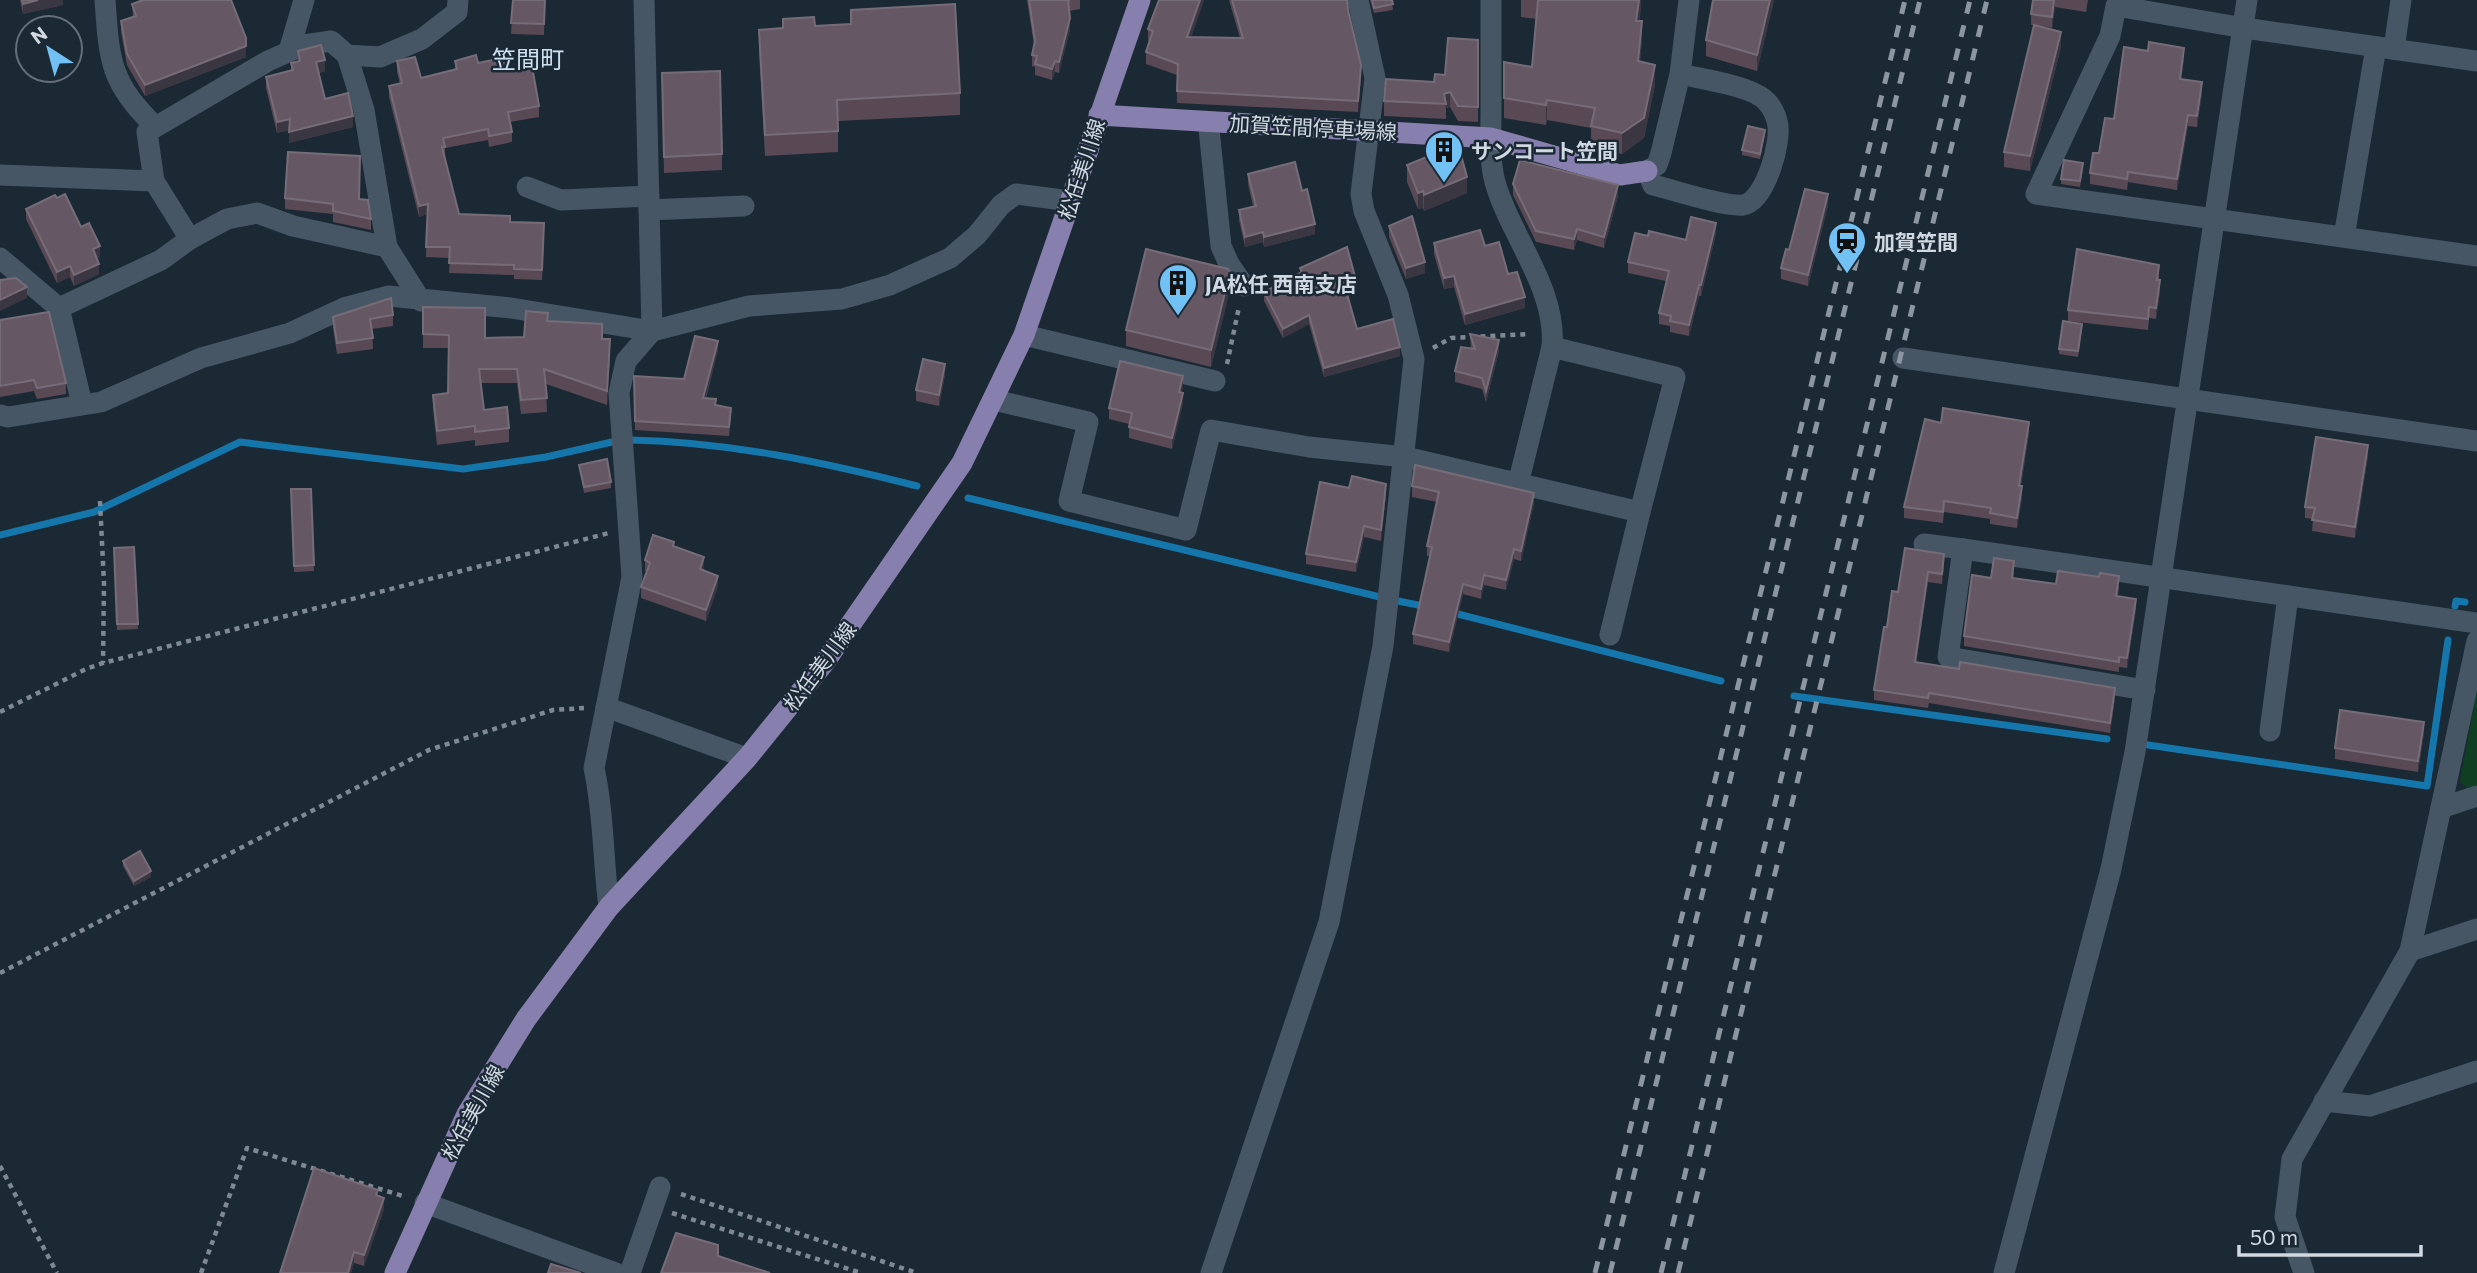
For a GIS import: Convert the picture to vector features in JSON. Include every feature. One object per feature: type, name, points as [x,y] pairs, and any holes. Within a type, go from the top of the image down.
[{"type":"main road","name":"松任美川線","points":[[395,1273],[467,1114],[526,1018],[609,907],[747,758],[824,663],[962,463],[1024,335],[1140,0]]},
{"type":"main road","name":"加賀笠間停車場線","points":[[1099,115],[1491,138],[1620,175],[1647,171]]},
{"type":"street","points":[[105,0],[114,74],[130,103],[155,126]]},
{"type":"street","points":[[289,51],[304,0]]},
{"type":"street","points":[[347,55],[380,57],[422,39],[457,12],[458,0]]},
{"type":"street","points":[[609,907],[601,844],[600,797],[594,768],[632,578],[620,393],[626,361],[652,331],[644,0]]},
{"type":"street","points":[[1211,1273],[1329,922],[1383,646],[1405,457],[1414,359],[1398,295],[1364,211],[1361,194],[1375,78],[1358,0]]},
{"type":"street","points":[[1491,0],[1491,138],[1494,180],[1510,223],[1542,290],[1553,340],[1518,484]]},
{"type":"street","points":[[1680,74],[1757,93],[1766,100],[1778,121],[1778,136],[1763,190],[1754,201],[1737,205],[1653,185],[1647,171],[1657,165],[1661,153],[1680,74],[1689,0]]},
{"type":"street","points":[[2004,1273],[2111,869],[2145,690],[2163,576],[2186,399],[2247,0]]},
{"type":"street","points":[[2344,237],[2385,48],[2401,0]]},
{"type":"street","points":[[2477,61],[2244,28],[2116,6],[2110,36],[2036,194],[2477,256]]},
{"type":"street","points":[[190,239],[154,181],[147,132],[289,51],[304,45],[331,41],[347,55],[364,110],[387,247],[421,301]]},
{"type":"street","points":[[1209,130],[1221,246],[1244,286]]},
{"type":"street","points":[[0,175],[154,181]]},
{"type":"street","points":[[527,187],[561,200],[744,205]]},
{"type":"street","points":[[0,415],[8,417],[101,401],[201,358],[290,334],[344,308],[389,296],[511,309],[652,331],[749,306],[822,303],[879,289],[950,258],[977,235],[1001,205],[1016,194],[1070,201]]},
{"type":"street","points":[[59,308],[161,260],[190,239],[227,219],[257,213],[293,226],[387,247]]},
{"type":"street","points":[[0,258],[59,308],[82,404]]},
{"type":"street","points":[[1024,335],[1215,381]]},
{"type":"street","points":[[1553,340],[1675,377],[1610,635]]},
{"type":"street","points":[[1903,358],[2477,441]]},
{"type":"street","points":[[994,400],[1088,422],[1069,501],[1186,530],[1211,430],[1309,447],[1405,457],[1640,512]]},
{"type":"street","points":[[1924,544],[2477,622]]},
{"type":"street","points":[[1963,549],[1948,657],[2145,690]]},
{"type":"street","points":[[2270,731],[2288,596]]},
{"type":"street","points":[[2304,1273],[2285,1217],[2292,1159],[2410,951],[2477,641]]},
{"type":"street","points":[[606,707],[747,758]]},
{"type":"street","points":[[2441,808],[2477,796]]},
{"type":"street","points":[[2410,951],[2477,929]]},
{"type":"street","points":[[2323,1101],[2370,1106],[2477,1071]]},
{"type":"street","points":[[630,1273],[657,1197]]},
{"type":"street","points":[[425,1203],[616,1273]]},
{"type":"path","points":[[1215,381],[1224,375],[1244,286]]},
{"type":"path","points":[[1414,359],[1451,338],[1553,340]]},
{"type":"path","points":[[100,501],[103,526],[103,663]]},
{"type":"path","points":[[0,712],[103,663],[630,527]]},
{"type":"path","points":[[0,974],[429,750],[553,710],[606,707]]},
{"type":"path","points":[[201,1273],[247,1148],[425,1203]]},
{"type":"path","points":[[0,1166],[57,1273]]},
{"type":"path","points":[[657,1197],[861,1273]]},
{"type":"path","points":[[657,1197],[917,1273]]},
{"type":"green space","points":[[2477,689],[2477,785],[2466,788],[2460,781]]},
{"type":"building","points":[[22,0],[38,0],[23,4]]},
{"type":"building","points":[[143,0],[231,0],[246,38],[246,46],[145,85],[127,54],[121,21],[136,16],[132,4]]},
{"type":"building","points":[[513,0],[545,0],[544,24],[511,23]]},
{"type":"building","points":[[1029,0],[1068,0],[1070,18],[1059,62],[1055,61],[1052,69],[1035,64],[1037,56],[1032,55],[1035,41]]},
{"type":"building","points":[[1159,0],[1200,0],[1187,37],[1243,38],[1232,0],[1347,0],[1361,65],[1358,101],[1177,91],[1178,64],[1146,52],[1153,31],[1148,29]]},
{"type":"building","points":[[1372,0],[1392,0],[1393,4],[1374,8]]},
{"type":"building","points":[[1538,0],[1639,0],[1636,21],[1642,21],[1638,61],[1655,65],[1644,118],[1622,133],[1591,126],[1595,108],[1547,100],[1546,105],[1504,98],[1504,62],[1532,67]]},
{"type":"building","points":[[1713,0],[1770,0],[1757,55],[1706,40]]},
{"type":"building","points":[[2033,0],[2054,0],[2052,17],[2031,14]]},
{"type":"building","points":[[955,4],[960,93],[837,100],[838,131],[765,135],[759,30],[783,28],[783,19],[814,17],[815,26],[851,24],[851,10]]},
{"type":"building","points":[[2034,25],[2061,32],[2030,156],[2004,152]]},
{"type":"building","points":[[1448,38],[1478,40],[1478,107],[1458,106],[1450,92],[1444,94],[1446,104],[1384,101],[1386,79],[1434,82],[1435,74],[1445,75]]},
{"type":"building","points":[[2149,42],[2184,48],[2180,79],[2202,82],[2197,116],[2188,115],[2177,179],[2128,172],[2127,179],[2090,173],[2093,153],[2099,153],[2105,118],[2114,119],[2124,47],[2148,51]]},
{"type":"building","points":[[321,45],[325,60],[316,62],[325,99],[348,93],[353,116],[289,132],[290,119],[277,122],[266,77],[293,70],[291,63],[300,61],[298,51]]},
{"type":"building","points":[[476,55],[478,63],[503,58],[505,71],[532,66],[539,106],[508,112],[512,132],[489,136],[488,129],[443,138],[445,147],[442,147],[459,214],[510,216],[510,222],[544,223],[542,270],[514,269],[514,265],[449,263],[450,247],[426,247],[428,204],[419,206],[389,86],[402,83],[397,61],[415,57],[421,78],[457,69],[455,61]]},
{"type":"building","points":[[720,71],[722,154],[664,157],[662,73]]},
{"type":"building","points":[[1748,126],[1765,130],[1760,154],[1742,150]]},
{"type":"building","points":[[1458,144],[1467,177],[1424,195],[1423,191],[1418,193],[1407,165]]},
{"type":"building","points":[[288,152],[360,156],[359,199],[368,200],[371,219],[333,211],[333,204],[285,198]]},
{"type":"building","points":[[1520,160],[1618,185],[1604,237],[1577,229],[1574,239],[1536,231],[1513,184]]},
{"type":"building","points":[[2064,160],[2083,163],[2080,181],[2061,179]]},
{"type":"building","points":[[1295,162],[1302,191],[1307,189],[1315,224],[1264,237],[1263,232],[1245,237],[1239,210],[1256,206],[1248,174]]},
{"type":"building","points":[[1805,189],[1828,194],[1808,275],[1781,268],[1786,249],[1789,250]]},
{"type":"building","points":[[65,194],[81,227],[89,223],[100,246],[93,249],[99,264],[74,275],[70,266],[57,272],[26,209],[55,195],[57,198]]},
{"type":"building","points":[[1412,216],[1425,262],[1406,268],[1389,226]]},
{"type":"building","points":[[1691,217],[1716,223],[1689,325],[1670,321],[1671,316],[1659,313],[1669,271],[1628,262],[1635,233],[1648,236],[1649,231],[1686,240]]},
{"type":"building","points":[[1480,230],[1485,246],[1499,242],[1508,274],[1517,272],[1525,297],[1465,314],[1454,276],[1444,278],[1434,243]]},
{"type":"building","points":[[1347,247],[1357,284],[1345,287],[1357,329],[1393,319],[1400,347],[1324,368],[1309,315],[1283,329],[1264,292],[1302,272],[1300,268]]},
{"type":"building","name":"JA松任 西南支店","points":[[1146,249],[1228,269],[1230,272],[1211,350],[1126,330]]},
{"type":"building","points":[[2077,249],[2159,265],[2156,308],[2149,307],[2148,319],[2068,310]]},
{"type":"building","points":[[16,278],[27,287],[0,300],[0,280]]},
{"type":"building","points":[[391,298],[393,315],[370,319],[373,338],[337,343],[333,317]]},
{"type":"building","points":[[423,307],[485,308],[485,338],[524,337],[526,311],[548,313],[547,321],[602,324],[602,339],[610,339],[607,391],[544,369],[547,398],[521,400],[517,369],[479,369],[484,410],[507,407],[509,428],[475,432],[475,426],[437,431],[433,395],[448,393],[449,335],[423,334]]},
{"type":"building","points":[[49,312],[66,383],[37,388],[34,380],[0,386],[0,320]]},
{"type":"building","points":[[2063,321],[2082,324],[2078,351],[2059,349]]},
{"type":"building","points":[[1470,334],[1499,340],[1486,391],[1482,378],[1455,371],[1461,347],[1475,349]]},
{"type":"building","points":[[695,336],[718,341],[703,398],[716,399],[715,405],[731,408],[729,427],[635,421],[634,376],[684,379]]},
{"type":"building","points":[[923,359],[945,364],[939,395],[916,390]]},
{"type":"building","points":[[1120,361],[1183,376],[1179,392],[1183,393],[1172,438],[1129,427],[1132,413],[1109,408]]},
{"type":"building","points":[[1943,408],[2029,422],[2017,518],[1990,513],[1991,508],[1944,501],[1943,512],[1904,507],[1925,419],[1941,423]]},
{"type":"building","points":[[2316,437],[2368,445],[2355,527],[2312,520],[2315,508],[2305,507]]},
{"type":"building","points":[[607,459],[611,482],[584,487],[579,465]]},
{"type":"building","points":[[1415,465],[1534,493],[1521,551],[1514,549],[1506,580],[1484,575],[1481,589],[1463,584],[1449,642],[1413,634],[1432,547],[1427,546],[1439,492],[1412,486]]},
{"type":"building","points":[[1352,476],[1386,484],[1381,530],[1364,526],[1356,562],[1306,554],[1320,482],[1349,488]]},
{"type":"building","points":[[291,489],[311,489],[314,565],[294,566]]},
{"type":"building","points":[[653,535],[674,542],[673,546],[704,557],[700,569],[718,576],[706,610],[641,587],[650,563],[645,560]]},
{"type":"building","points":[[134,547],[138,624],[117,624],[114,548]]},
{"type":"building","points":[[1905,548],[1944,554],[1942,574],[1928,572],[1915,662],[1959,669],[1960,662],[2115,688],[2110,723],[1929,693],[1928,698],[1874,690],[1884,627],[1887,627],[1892,591],[1898,592]]},
{"type":"building","points":[[1994,558],[2014,561],[2012,578],[2056,584],[2058,571],[2099,577],[2100,573],[2119,576],[2116,596],[2136,599],[2127,658],[2119,657],[2119,662],[1964,636],[1972,575],[1991,578]]},
{"type":"building","points":[[2340,710],[2424,722],[2418,761],[2335,748]]},
{"type":"building","points":[[140,851],[151,871],[134,881],[123,861]]},
{"type":"building","points":[[314,1168],[378,1190],[376,1195],[384,1198],[364,1255],[354,1252],[348,1273],[280,1273]]},
{"type":"building","points":[[676,1233],[718,1245],[718,1256],[770,1273],[661,1273]]},
{"type":"building","points":[[551,1264],[581,1273],[548,1273]]},
{"type":"waterway","points":[[631,440],[739,449],[846,469],[917,486]]},
{"type":"waterway","points":[[0,535],[94,512],[240,442],[463,469],[546,457],[612,442]]},
{"type":"waterway","points":[[968,498],[1380,597]]},
{"type":"waterway","points":[[1398,601],[1428,607]]},
{"type":"waterway","points":[[2455,606],[2456,601],[2465,602]]},
{"type":"waterway","points":[[1450,612],[1721,681]]},
{"type":"waterway","points":[[2148,745],[2427,786],[2448,640]]},
{"type":"waterway","points":[[1794,696],[2107,739]]},
{"type":"railway","points":[[1595,1273],[1905,0]]},
{"type":"railway","points":[[1610,1273],[1920,0]]},
{"type":"railway","points":[[1661,1273],[1970,0]]},
{"type":"railway","points":[[1678,1273],[1987,0]]},
{"type":"place","name":"サンコート笠間","points":[[1444,184]]},
{"type":"place","name":"加賀笠間","points":[[1847,275]]},
{"type":"place","name":"JA松任 西南支店","points":[[1178,317]]},
{"type":"district","name":"笠間町","points":[[528,58]]}]
